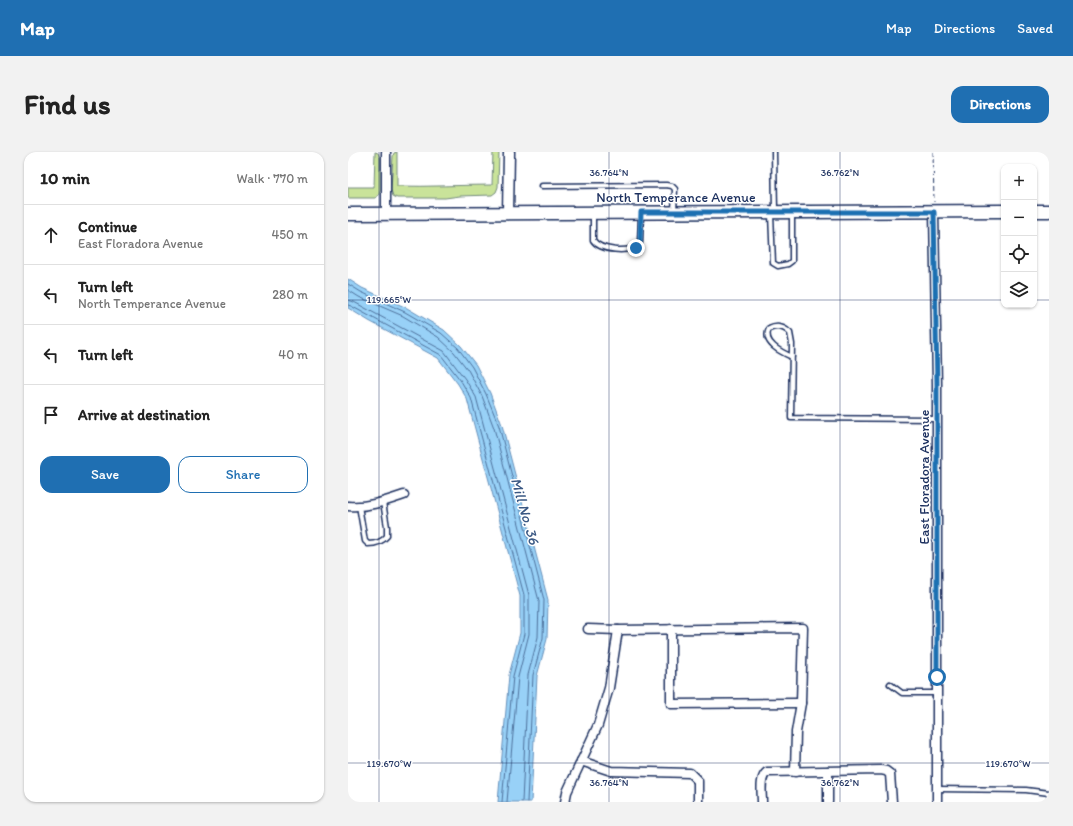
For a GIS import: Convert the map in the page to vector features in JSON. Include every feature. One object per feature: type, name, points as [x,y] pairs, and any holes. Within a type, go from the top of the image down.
[{"type":"main road","name":"North Temperance Avenue","points":[[348,214],[1001,211]]},
{"type":"main road","points":[[1037,211],[1049,211]]},
{"type":"street","points":[[386,152],[386,213]]},
{"type":"street","points":[[508,152],[508,213]]},
{"type":"street","name":"East Floradora Avenue","points":[[934,212],[937,420],[937,802]]},
{"type":"street","points":[[348,506],[359,506],[383,502],[404,495]]},
{"type":"street","points":[[588,629],[803,628],[801,703],[796,732],[795,772]]},
{"type":"street","points":[[671,629],[671,704],[801,703]]},
{"type":"street","points":[[565,802],[566,792],[598,724],[609,688],[618,630]]},
{"type":"street","points":[[581,761],[611,771],[690,773],[698,781],[698,802]]},
{"type":"street","points":[[828,771],[828,802]]},
{"type":"street","points":[[762,802],[762,779],[764,774],[767,772],[828,771],[886,771],[890,774],[891,778],[892,802]]},
{"type":"lane","points":[[774,152],[773,263],[778,266],[788,264],[792,261],[792,212]]},
{"type":"lane","points":[[542,186],[672,186],[675,189],[674,212]]},
{"type":"lane","points":[[593,213],[593,240],[599,247],[611,249],[630,249],[639,245],[640,242],[641,212]]},
{"type":"lane","points":[[792,356],[783,353],[769,342],[767,335],[769,329],[782,327],[790,333],[792,344],[792,356],[791,418],[937,420]]},
{"type":"lane","points":[[359,506],[364,541],[368,544],[372,544],[380,542],[387,536],[383,502]]},
{"type":"lane","points":[[890,684],[902,693],[937,693]]},
{"type":"lane","points":[[937,789],[1026,790],[1049,793]]},
{"type":"path","points":[[933,152],[934,212]]},
{"type":"green space","points":[[375,152],[378,153],[380,158],[379,195],[375,198],[348,198],[348,187],[374,187]]},
{"type":"green space","points":[[397,152],[397,186],[421,186],[492,185],[493,152],[499,152],[498,187],[496,192],[492,195],[445,198],[397,198],[393,196],[391,190],[393,156],[394,153]]},
{"type":"water","points":[[348,279],[362,288],[407,308],[444,330],[461,346],[476,365],[490,393],[502,425],[548,600],[547,639],[537,676],[531,802],[498,802],[509,675],[520,633],[520,596],[467,399],[458,384],[438,358],[348,308]]},
{"type":"route","points":[[636,248],[640,242],[641,212],[934,212],[937,384],[937,677]]},
{"type":"water label","name":"Mill No. 36","points":[[525,511]]}]
